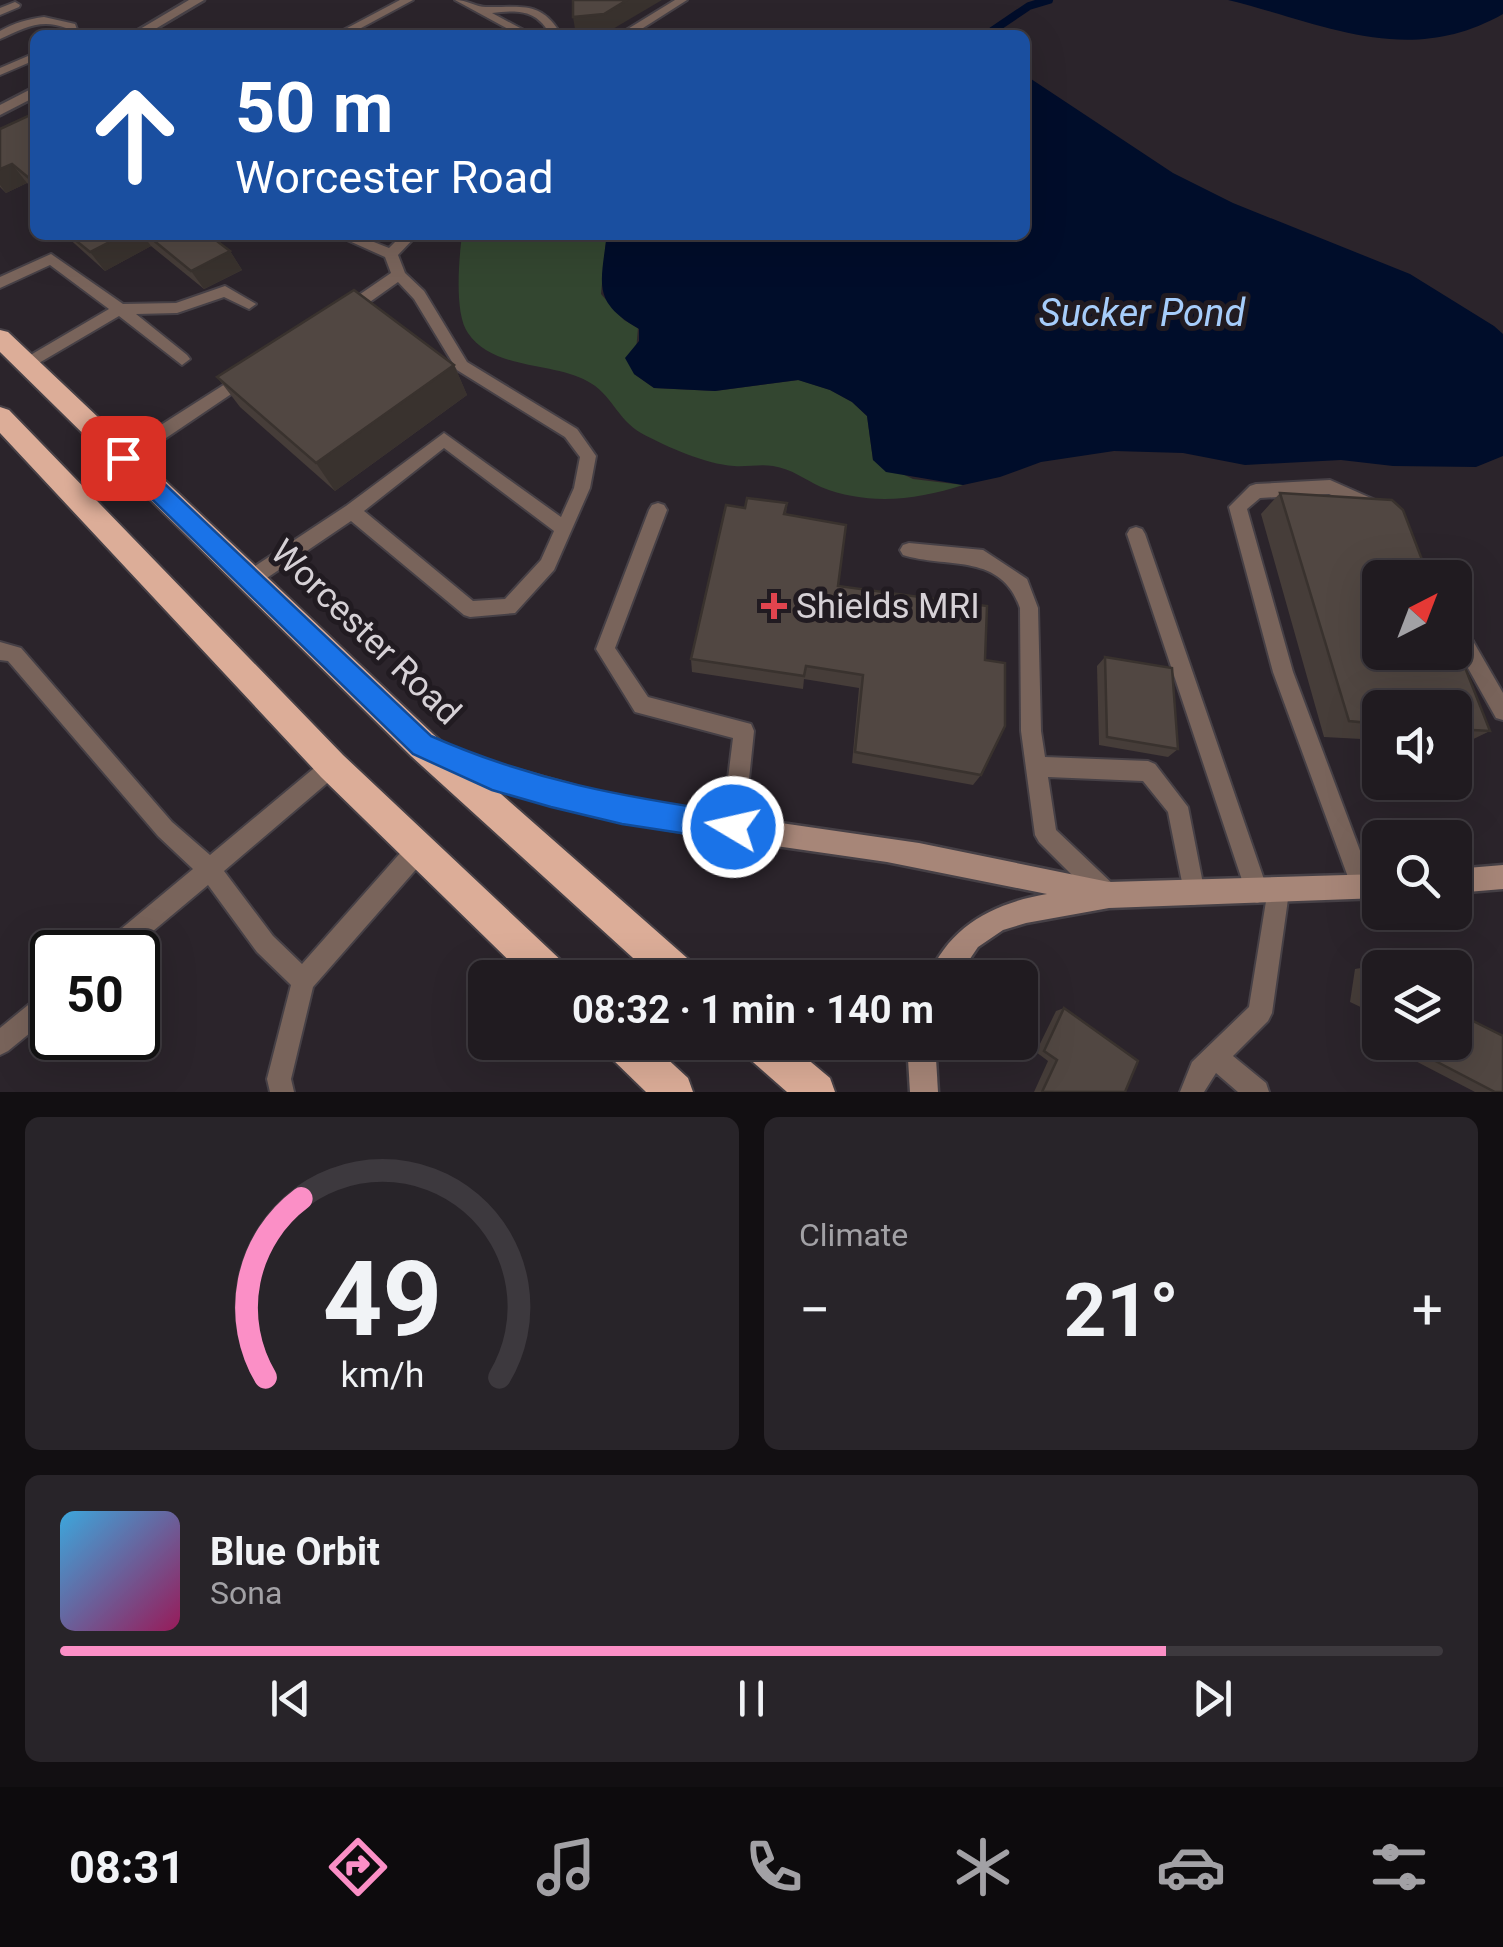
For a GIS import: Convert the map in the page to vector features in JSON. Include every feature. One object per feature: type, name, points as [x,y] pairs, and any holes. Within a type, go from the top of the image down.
[{"type":"highway","name":"Worcester Road","points":[[0,338],[422,745],[662,960]]},
{"type":"highway","points":[[4,427],[332,766],[535,960]]},
{"type":"highway","points":[[635,1060],[655,1085]]},
{"type":"highway","points":[[779,1060],[816,1092]]},
{"type":"main road","points":[[422,745],[492,776],[622,810],[925,856],[1108,895]]},
{"type":"main road","points":[[1472,880],[1503,877]]},
{"type":"main road","points":[[954,960],[969,938],[996,920],[1026,910],[1108,895],[1362,887]]},
{"type":"main road","points":[[922,1060],[924,1092]]},
{"type":"street","points":[[145,30],[198,0]]},
{"type":"street","points":[[0,111],[30,94]]},
{"type":"lane","points":[[350,30],[408,0]]},
{"type":"lane","points":[[460,0],[517,30]]},
{"type":"lane","points":[[632,30],[682,0]]},
{"type":"lane","points":[[0,12],[15,5]]},
{"type":"lane","points":[[482,12],[510,6],[530,9],[549,20],[554,30]]},
{"type":"lane","points":[[0,36],[34,21],[58,19],[71,30]]},
{"type":"lane","points":[[0,72],[30,58]]},
{"type":"lane","points":[[352,511],[470,609],[509,607],[548,565],[582,488],[588,456],[571,432],[462,366],[419,294],[399,276],[391,254],[355,240]]},
{"type":"lane","points":[[391,254],[405,240]]},
{"type":"lane","points":[[0,283],[51,260],[182,359]]},
{"type":"lane","points":[[335,318],[399,276]]},
{"type":"lane","points":[[26,364],[120,309],[177,308],[225,291],[249,304]]},
{"type":"lane","points":[[123,458],[254,372]]},
{"type":"lane","points":[[249,580],[352,511],[444,440],[563,528]]},
{"type":"lane","points":[[1362,863],[1283,672],[1238,506],[1256,491],[1330,488],[1373,504],[1384,518]]},
{"type":"lane","points":[[658,510],[605,648],[642,705],[744,730],[733,827]]},
{"type":"lane","points":[[1136,534],[1267,892],[1260,1012],[1201,1070],[1192,1092]]},
{"type":"lane","points":[[909,550],[983,558],[1022,584],[1029,608],[1035,767],[1046,835],[1108,895]]},
{"type":"lane","points":[[0,651],[14,654],[165,829],[211,871],[265,944],[303,981]]},
{"type":"lane","points":[[1472,657],[1503,711]]},
{"type":"lane","points":[[138,930],[332,766]]},
{"type":"lane","points":[[1035,767],[1148,771],[1178,808],[1194,894]]},
{"type":"lane","points":[[282,1092],[279,1079],[303,981],[418,850]]},
{"type":"lane","points":[[0,1043],[30,1018]]},
{"type":"lane","points":[[1215,1057],[1257,1092]]},
{"type":"green space","points":[[462,240],[606,240],[601,294],[624,320],[638,328],[634,374],[654,388],[715,391],[799,380],[830,390],[867,416],[873,460],[913,479],[963,485],[910,497],[874,499],[821,487],[780,467],[734,466],[686,454],[633,427],[587,381],[507,359],[479,345],[468,333],[461,313]]},
{"type":"water","points":[[1228,0],[1503,0],[1503,14],[1468,30],[1400,40],[1333,29]]},
{"type":"water","name":"Sucker Pond","points":[[1030,78],[1173,173],[1233,203],[1410,274],[1494,326],[1503,334],[1503,456],[1476,467],[1393,466],[1341,460],[1245,465],[1183,453],[1114,451],[1041,462],[963,485],[886,472],[873,460],[867,416],[830,390],[798,380],[715,391],[654,388],[634,374],[625,358],[639,341],[639,329],[614,311],[603,292],[606,241],[1030,240]]},
{"type":"building","points":[[573,0],[627,0],[604,14],[573,17]]},
{"type":"building","points":[[30,115],[30,179],[12,164],[0,169],[0,129]]},
{"type":"building","points":[[75,240],[113,240],[90,252]]},
{"type":"building","points":[[153,240],[216,240],[230,251],[191,271]]},
{"type":"building","points":[[354,290],[454,365],[316,463],[217,377]]},
{"type":"building","points":[[1280,493],[1392,500],[1403,510],[1422,560],[1362,560],[1362,670],[1466,670],[1490,731],[1472,730],[1472,690],[1362,690],[1362,722],[1349,721]]},
{"type":"building","points":[[747,498],[787,503],[784,514],[846,525],[838,586],[987,606],[985,660],[1005,663],[1005,726],[981,775],[855,752],[863,675],[806,666],[804,676],[691,659],[726,505],[745,508]]},
{"type":"building","points":[[1105,657],[1172,668],[1178,749],[1107,737]]},
{"type":"building","points":[[1064,1008],[1138,1061],[1125,1092],[1042,1092],[1057,1060],[1044,1051]]},
{"type":"building","points":[[1472,1020],[1503,1036],[1503,1092],[1495,1092],[1434,1060],[1472,1060]]},
{"type":"waterway","points":[[993,30],[1029,6],[1049,0]]},
{"type":"place","name":"Shields MRI","points":[[774,606]]},
{"type":"route","points":[[123,458],[422,745],[492,776],[551,794],[622,810],[733,827]]}]
